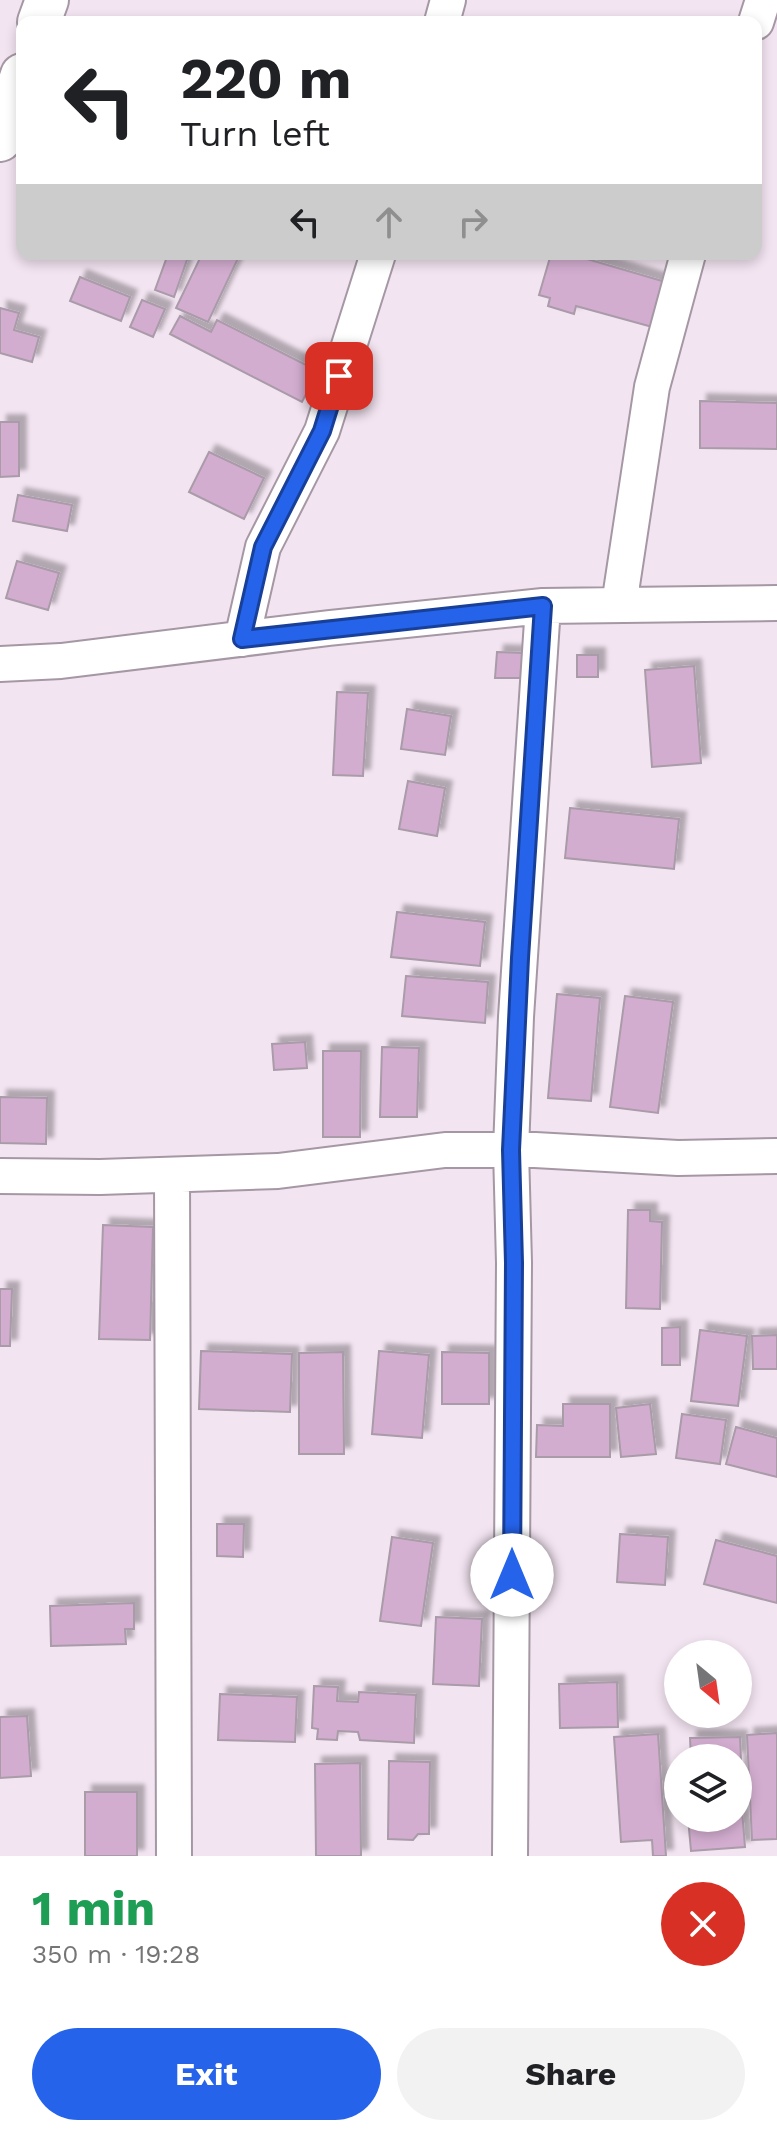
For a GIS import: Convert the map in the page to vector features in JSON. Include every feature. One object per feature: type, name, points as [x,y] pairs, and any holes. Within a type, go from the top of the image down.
[{"type":"street","points":[[0,140],[16,93]]},
{"type":"street","points":[[242,639],[263,547],[322,431],[376,260]]},
{"type":"street","points":[[619,605],[652,387],[686,260]]},
{"type":"street","points":[[0,664],[61,661],[543,606],[777,603]]},
{"type":"street","points":[[510,1856],[514,1263],[511,1150],[517,1003],[543,606]]},
{"type":"street","points":[[0,1176],[278,1171],[445,1150],[678,1158],[777,1156]]},
{"type":"street","points":[[172,1175],[174,1856]]},
{"type":"building","points":[[166,260],[187,260],[174,297],[155,290]]},
{"type":"building","points":[[199,260],[237,260],[208,322],[176,308]]},
{"type":"building","points":[[549,260],[590,260],[669,283],[656,328],[576,306],[574,314],[548,306],[550,298],[539,295]]},
{"type":"building","points":[[80,277],[130,297],[121,321],[70,301]]},
{"type":"building","points":[[142,300],[165,309],[153,337],[130,327]]},
{"type":"building","points":[[0,308],[19,313],[14,330],[39,337],[32,362],[0,353]]},
{"type":"building","points":[[180,316],[211,332],[217,320],[318,371],[302,402],[170,334]]},
{"type":"building","points":[[700,401],[777,403],[777,449],[700,448]]},
{"type":"building","points":[[0,422],[19,422],[19,476],[0,477]]},
{"type":"building","points":[[209,452],[264,478],[244,519],[189,492]]},
{"type":"building","points":[[18,495],[72,505],[67,531],[13,521]]},
{"type":"building","points":[[17,561],[59,573],[48,610],[6,598]]},
{"type":"building","points":[[497,652],[524,653],[523,678],[495,678]]},
{"type":"building","points":[[577,655],[598,655],[598,677],[577,677]]},
{"type":"building","points":[[694,666],[701,763],[652,767],[645,670]]},
{"type":"building","points":[[337,692],[368,693],[363,776],[333,775]]},
{"type":"building","points":[[407,709],[451,716],[445,755],[401,749]]},
{"type":"building","points":[[408,781],[445,788],[437,836],[399,829]]},
{"type":"building","points":[[570,808],[679,819],[674,869],[565,858]]},
{"type":"building","points":[[397,912],[485,922],[480,966],[391,957]]},
{"type":"building","points":[[406,976],[488,982],[485,1023],[402,1016]]},
{"type":"building","points":[[557,994],[600,998],[591,1101],[548,1098]]},
{"type":"building","points":[[625,996],[673,1002],[658,1113],[610,1107]]},
{"type":"building","points":[[305,1042],[307,1068],[274,1070],[272,1044]]},
{"type":"building","points":[[382,1047],[419,1048],[417,1117],[380,1117]]},
{"type":"building","points":[[323,1051],[361,1051],[360,1137],[323,1137]]},
{"type":"building","points":[[0,1097],[47,1098],[46,1144],[0,1143]]},
{"type":"building","points":[[628,1210],[650,1210],[650,1221],[662,1222],[660,1309],[626,1308]]},
{"type":"building","points":[[103,1225],[153,1227],[150,1340],[99,1339]]},
{"type":"building","points":[[0,1289],[12,1289],[10,1346],[0,1346]]},
{"type":"building","points":[[680,1327],[680,1365],[662,1365],[662,1328]]},
{"type":"building","points":[[700,1330],[747,1336],[738,1406],[691,1401]]},
{"type":"building","points":[[777,1335],[777,1369],[753,1369],[752,1336]]},
{"type":"building","points":[[201,1351],[292,1354],[290,1412],[199,1409]]},
{"type":"building","points":[[379,1351],[429,1355],[422,1438],[372,1434]]},
{"type":"building","points":[[343,1352],[344,1454],[299,1454],[299,1353]]},
{"type":"building","points":[[442,1352],[489,1353],[489,1404],[442,1404]]},
{"type":"building","points":[[563,1404],[610,1404],[610,1457],[536,1457],[537,1425],[563,1426]]},
{"type":"building","points":[[650,1404],[656,1454],[621,1457],[616,1408]]},
{"type":"building","points":[[682,1414],[726,1420],[720,1464],[676,1458]]},
{"type":"building","points":[[736,1427],[777,1438],[777,1477],[726,1464]]},
{"type":"building","points":[[217,1524],[244,1524],[243,1557],[217,1556]]},
{"type":"building","points":[[620,1534],[668,1537],[665,1585],[617,1582]]},
{"type":"building","points":[[392,1537],[433,1543],[421,1626],[380,1621]]},
{"type":"building","points":[[716,1540],[777,1556],[777,1603],[704,1584]]},
{"type":"building","points":[[134,1603],[134,1629],[125,1629],[126,1644],[51,1646],[50,1606]]},
{"type":"building","points":[[436,1617],[482,1619],[479,1686],[433,1684]]},
{"type":"building","points":[[617,1682],[618,1727],[560,1728],[559,1684]]},
{"type":"building","points":[[314,1686],[338,1687],[337,1701],[358,1702],[359,1692],[416,1695],[414,1743],[360,1740],[358,1732],[338,1731],[337,1740],[317,1739],[318,1729],[312,1728]]},
{"type":"building","points":[[220,1694],[297,1697],[295,1742],[218,1740]]},
{"type":"building","points":[[27,1716],[31,1776],[0,1778],[0,1717]]},
{"type":"building","points":[[777,1733],[777,1839],[752,1840],[752,1744],[747,1744],[747,1735]]},
{"type":"building","points":[[658,1734],[666,1856],[653,1856],[652,1840],[621,1842],[614,1737]]},
{"type":"building","points":[[740,1737],[740,1744],[690,1744],[690,1738]]},
{"type":"building","points":[[389,1761],[430,1762],[429,1834],[418,1834],[413,1840],[388,1839]]},
{"type":"building","points":[[360,1763],[361,1856],[316,1856],[315,1764]]},
{"type":"building","points":[[85,1792],[137,1792],[137,1856],[85,1856]]},
{"type":"building","points":[[689,1832],[744,1832],[745,1847],[691,1851]]},
{"type":"route","points":[[339,376],[322,431],[263,547],[242,639],[543,606],[528,809],[511,1150],[514,1263],[512,1575]]}]
